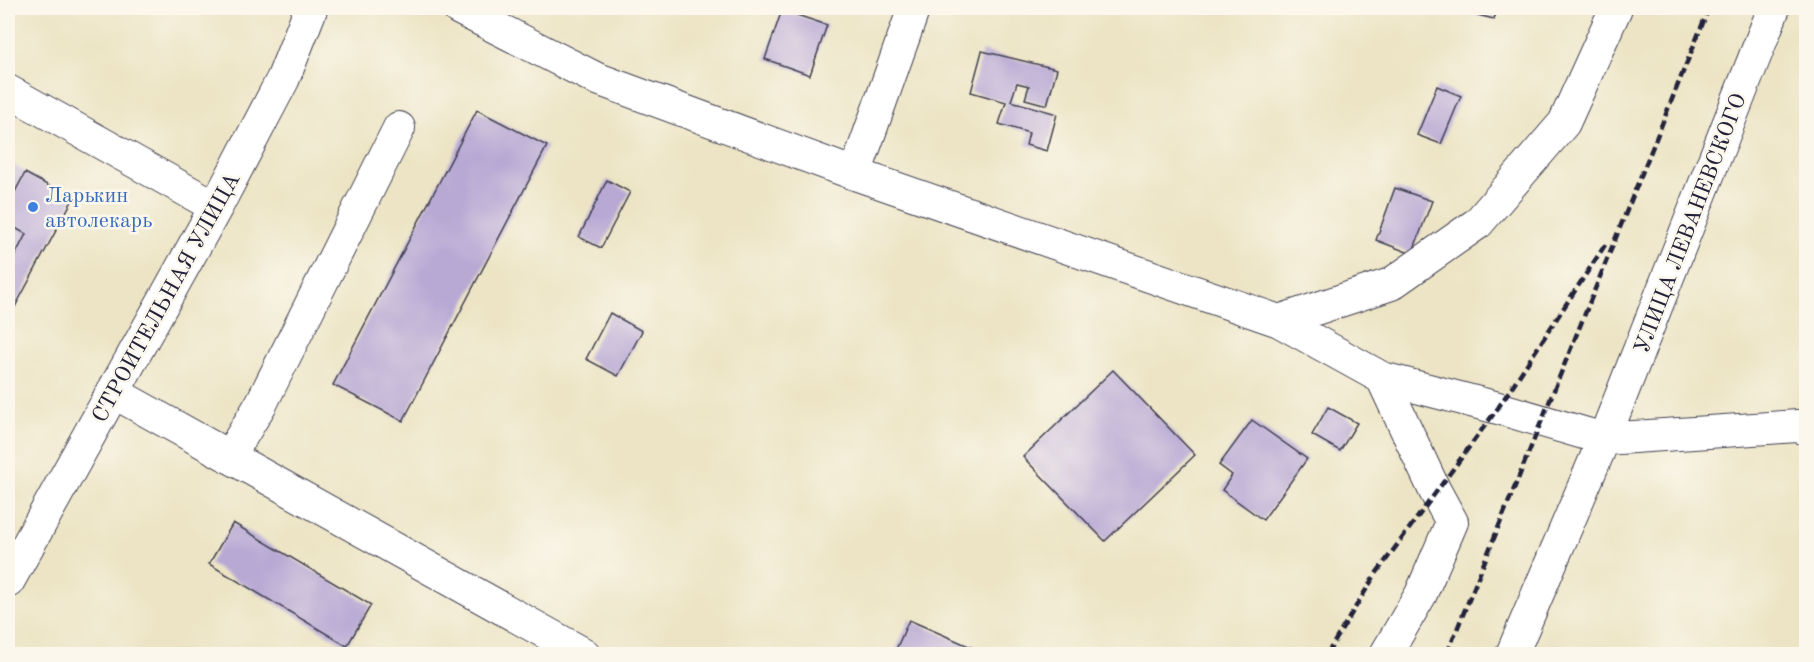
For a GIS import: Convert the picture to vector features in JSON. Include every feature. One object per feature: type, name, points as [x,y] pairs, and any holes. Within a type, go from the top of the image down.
[{"type":"main road","name":"СТРОИТЕЛЬНАЯ УЛИЦА","points":[[8,580],[216,207],[283,79],[311,8]]},
{"type":"street","points":[[458,8],[595,78],[855,174],[1279,321],[1382,378],[1498,408],[1604,439],[1798,426],[1806,429]]},
{"type":"street","points":[[855,174],[914,8]]},
{"type":"street","points":[[1279,321],[1391,284],[1478,224],[1564,123],[1616,8]]},
{"type":"street","name":"УЛИЦА ЛЕВАНЕВСКОГО","points":[[1512,654],[1604,439],[1774,8]]},
{"type":"street","points":[[8,91],[216,207]]},
{"type":"street","points":[[229,457],[261,404],[399,128]]},
{"type":"street","points":[[1382,378],[1452,522],[1421,594],[1386,654]]},
{"type":"street","points":[[112,392],[584,654]]},
{"type":"shaded area","points":[[8,162],[73,199],[8,320]]},
{"type":"building","points":[[1449,8],[1497,8],[1494,19]]},
{"type":"building","points":[[782,10],[827,25],[810,75],[765,59]]},
{"type":"building","points":[[982,51],[1057,69],[1047,105],[1025,99],[1029,86],[1017,83],[1011,101],[1057,114],[1047,151],[1026,145],[1029,133],[999,124],[1006,102],[971,92]]},
{"type":"building","points":[[1437,86],[1461,96],[1441,144],[1417,135]]},
{"type":"building","points":[[477,110],[547,146],[403,421],[333,385]]},
{"type":"building","points":[[25,173],[73,199],[8,320],[8,269],[26,234],[8,224],[8,205]]},
{"type":"building","points":[[607,180],[630,192],[601,248],[579,237]]},
{"type":"building","points":[[1395,188],[1432,201],[1412,254],[1376,240]]},
{"type":"building","points":[[610,313],[642,331],[618,376],[586,359]]},
{"type":"building","points":[[1113,370],[1195,455],[1105,541],[1023,457]]},
{"type":"building","points":[[1328,407],[1357,423],[1340,451],[1312,435]]},
{"type":"building","points":[[1252,420],[1307,459],[1263,520],[1222,490],[1232,475],[1219,465]]},
{"type":"building","points":[[233,523],[371,605],[347,646],[209,564]]},
{"type":"building","points":[[909,620],[987,654],[894,654]]},
{"type":"railway","points":[[1447,654],[1709,8]]},
{"type":"railway","points":[[1327,654],[1375,575],[1498,408],[1607,242]]},
{"type":"place","name":"Ларькин автолекарь","points":[[33,207]]}]
